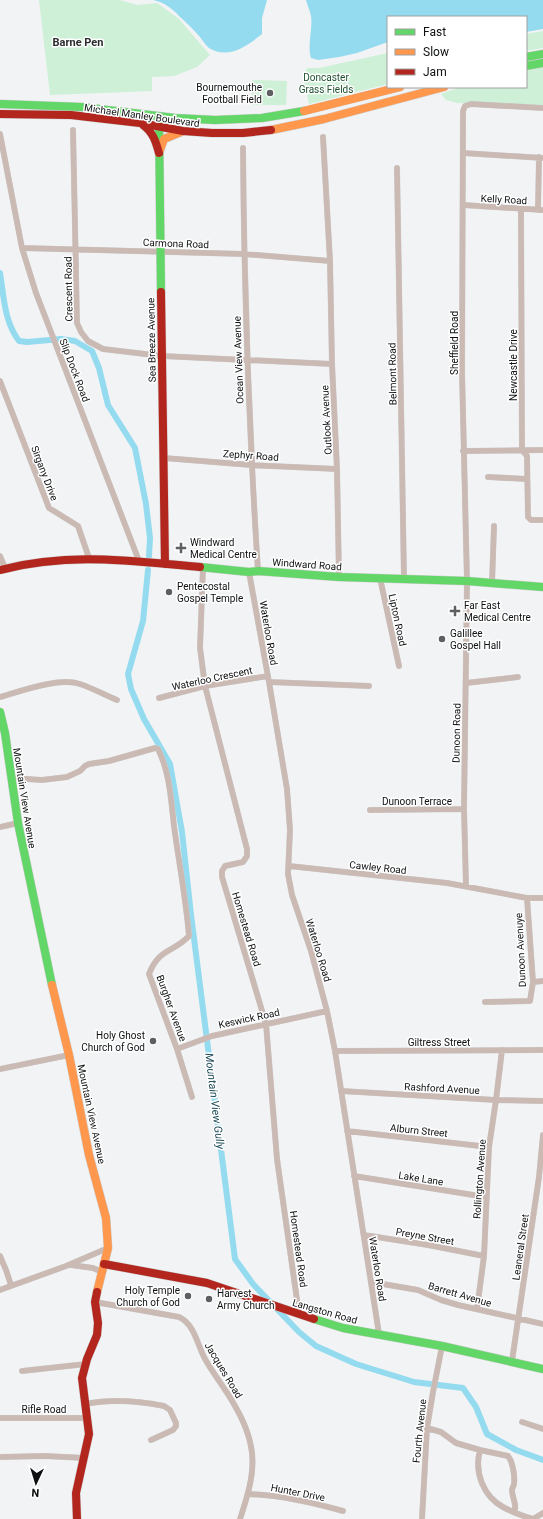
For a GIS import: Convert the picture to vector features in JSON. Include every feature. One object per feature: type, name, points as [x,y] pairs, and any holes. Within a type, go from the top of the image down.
[{"type":"main road","points":[[527,57],[543,54]]},
{"type":"main road","points":[[527,66],[543,63]]},
{"type":"main road","name":"Michael Manley Boulevard","points":[[0,104],[69,105],[111,109],[176,119],[249,119],[289,114],[396,88]]},
{"type":"main road","name":"Michael Manley Boulevard","points":[[0,114],[71,115],[140,123],[183,132],[243,133],[280,129],[324,119],[440,88]]},
{"type":"main road","name":"Sea Breeze Avenue","points":[[159,116],[165,564]]},
{"type":"main road","points":[[140,123],[148,128],[155,138],[159,153]]},
{"type":"main road","points":[[159,153],[164,139],[183,132]]},
{"type":"main road","name":"Windward Road","points":[[2,569],[43,560],[89,558],[139,561],[249,572],[258,571],[404,580],[467,581],[543,587]]},
{"type":"main road","name":"Mountain View Avenue","points":[[0,712],[2,735],[18,823],[50,976],[69,1055],[89,1155],[106,1218],[108,1233],[108,1248],[95,1302],[98,1323],[97,1335],[82,1378],[89,1434],[85,1458],[76,1493],[77,1519]]},
{"type":"main road","name":"Langston Road","points":[[103,1268],[207,1283],[343,1328],[442,1346],[543,1369]]},
{"type":"street","name":"Sheffield Road","points":[[467,581],[463,451],[463,111],[465,106],[471,104],[543,108]]},
{"type":"street","name":"Crescent Road","points":[[73,130],[77,323],[88,341],[103,349],[162,356],[332,364]]},
{"type":"street","name":"Slip Dock Road","points":[[0,134],[22,248],[36,293],[139,561]]},
{"type":"street","name":"Outlook Avenue","points":[[324,137],[330,261],[339,577]]},
{"type":"street","name":"Ocean View Avenue","points":[[244,148],[244,254],[247,360],[258,571]]},
{"type":"street","points":[[463,153],[541,158],[540,210]]},
{"type":"street","name":"Belmont Road","points":[[398,168],[404,580]]},
{"type":"street","name":"Kelly Road","points":[[463,205],[540,210]]},
{"type":"street","name":"Newcastle Drive","points":[[521,209],[522,450],[527,456],[528,517],[529,519],[543,520]]},
{"type":"street","name":"Carmona Road","points":[[22,248],[244,254],[330,261]]},
{"type":"street","name":"Sirgany Drive","points":[[0,381],[49,508],[78,526],[89,558]]},
{"type":"street","points":[[463,451],[543,450]]},
{"type":"street","name":"Zephyr Road","points":[[164,458],[252,465],[337,469]]},
{"type":"street","points":[[488,477],[527,479]]},
{"type":"street","points":[[492,584],[494,526]]},
{"type":"street","points":[[0,556],[2,569]]},
{"type":"street","name":"Homestead Road","points":[[203,567],[200,632],[205,686],[247,849],[247,856],[243,862],[225,866],[222,871],[222,877],[266,1024],[277,1159],[299,1314]]},
{"type":"street","name":"Waterloo Road","points":[[249,572],[268,676],[286,789],[290,830],[288,874],[292,895],[311,951],[327,1011],[335,1051],[379,1334]]},
{"type":"street","name":"Lipton Road","points":[[380,578],[399,666]]},
{"type":"street","name":"Dunoon Road","points":[[466,886],[464,809],[467,581]]},
{"type":"street","name":"Waterloo Crescent","points":[[159,698],[205,686],[268,676]]},
{"type":"street","points":[[466,683],[518,677]]},
{"type":"street","points":[[0,697],[56,683],[69,682],[79,683],[117,700]]},
{"type":"street","points":[[269,682],[368,686]]},
{"type":"street","name":"Burgher Avenue","points":[[11,778],[42,780],[67,777],[80,771],[89,764],[109,761],[155,748],[158,749],[164,762],[168,777],[186,900],[188,936],[185,940],[161,954],[154,962],[149,974],[177,1049],[192,1097]]},
{"type":"street","name":"Dunoon Terrace","points":[[370,810],[464,809]]},
{"type":"street","points":[[0,827],[18,823]]},
{"type":"street","name":"Cawley Road","points":[[289,866],[466,886],[527,898],[543,898]]},
{"type":"street","name":"Dunoon Avenuye","points":[[485,1002],[530,1000],[533,982],[527,898]]},
{"type":"street","points":[[533,982],[543,981]]},
{"type":"street","name":"Keswick Road","points":[[177,1049],[203,1038],[327,1011]]},
{"type":"street","name":"Rollington Avenue","points":[[476,1309],[484,1256],[489,1147],[502,1050]]},
{"type":"street","name":"Giltress Street","points":[[335,1051],[543,1050]]},
{"type":"street","points":[[0,1069],[69,1055]]},
{"type":"street","name":"Rashford Avenue","points":[[341,1091],[496,1100],[543,1101]]},
{"type":"street","name":"Alburn Street","points":[[347,1131],[489,1147]]},
{"type":"street","name":"Leaneral Street","points":[[512,1361],[539,1177],[543,1136]]},
{"type":"street","name":"Lake Lane","points":[[354,1176],[486,1197]]},
{"type":"street","name":"Preyne Street","points":[[364,1235],[484,1256]]},
{"type":"street","points":[[0,1290],[66,1266],[108,1248]]},
{"type":"street","points":[[0,1256],[11,1285]]},
{"type":"street","points":[[66,1266],[78,1265],[103,1268]]},
{"type":"street","name":"Barrett Avenue","points":[[371,1282],[418,1290],[441,1300],[543,1324]]},
{"type":"street","name":"Jacques Road","points":[[95,1302],[179,1317],[187,1324],[204,1357],[235,1405],[246,1426],[251,1443],[253,1456],[252,1476],[240,1519]]},
{"type":"street","name":"Fourth Avenue","points":[[422,1519],[427,1428],[432,1392],[436,1380],[442,1346]]},
{"type":"street","points":[[22,1371],[86,1364]]},
{"type":"street","points":[[85,1404],[98,1401],[112,1401],[164,1406],[170,1410],[176,1426],[173,1430],[151,1440]]},
{"type":"street","name":"Rifle Road","points":[[0,1418],[88,1418]]},
{"type":"street","points":[[522,1422],[543,1429]]},
{"type":"street","points":[[427,1428],[441,1432],[456,1443],[508,1456],[510,1459],[514,1484],[512,1490],[516,1502],[515,1509],[513,1511]]},
{"type":"street","points":[[480,1450],[479,1477],[483,1488],[504,1508],[533,1519],[543,1513]]},
{"type":"street","points":[[0,1457],[45,1456],[85,1458]]},
{"type":"street","name":"Hunter Drive","points":[[248,1494],[270,1495],[308,1501],[343,1511]]},
{"type":"green space","points":[[39,0],[120,0],[137,5],[157,3],[178,18],[210,55],[197,67],[174,76],[152,77],[152,91],[50,95]]},
{"type":"green space","points":[[543,31],[543,48],[527,51],[527,34]]},
{"type":"green space","name":"Doncaster Grass Fields","points":[[387,53],[387,84],[309,104],[303,77],[307,68],[319,68]]},
{"type":"green space","points":[[543,67],[543,105],[457,103],[446,100],[441,94],[457,88],[527,88],[527,71]]},
{"type":"green space","name":"Bournemouthe Football Field","points":[[252,80],[287,81],[286,105],[252,105]]},
{"type":"water","points":[[153,0],[267,0],[262,18],[262,34],[244,47],[237,50],[223,53],[216,51],[209,48],[173,10],[164,4]]},
{"type":"water","points":[[306,0],[543,0],[543,29],[527,32],[527,16],[387,16],[387,43],[357,53],[318,60],[311,58],[310,53],[311,14]]},
{"type":"waterway","name":"Mountain View Gully","points":[[0,273],[7,317],[19,341],[27,342],[61,339],[75,341],[92,351],[99,368],[108,405],[135,448],[146,504],[150,538],[149,556]]},
{"type":"waterway","name":"Mountain View Gully","points":[[148,570],[143,621],[128,674],[131,689],[144,719],[170,764],[182,832],[191,915],[235,1259],[253,1284],[299,1332],[316,1346],[356,1364],[414,1382],[463,1388],[476,1407],[487,1434],[516,1450],[543,1460]]},
{"type":"traffic: fast","points":[[527,57],[543,54]]},
{"type":"traffic: fast","points":[[527,66],[543,63]]},
{"type":"traffic: fast","points":[[0,104],[82,107],[175,118],[215,120],[262,118],[304,111]]},
{"type":"traffic: fast","points":[[159,121],[161,292]]},
{"type":"traffic: fast","points":[[200,567],[249,572],[258,571],[339,577],[467,581],[543,587]]},
{"type":"traffic: fast","points":[[0,712],[5,733],[18,823],[52,985]]},
{"type":"traffic: fast","points":[[314,1319],[343,1328],[442,1346],[543,1369]]},
{"type":"traffic: slow","points":[[304,111],[396,88]]},
{"type":"traffic: slow","points":[[271,130],[324,119],[440,88]]},
{"type":"traffic: slow","points":[[159,153],[164,139],[181,132]]},
{"type":"traffic: slow","points":[[52,985],[69,1055],[89,1155],[106,1218],[108,1248],[97,1292]]},
{"type":"traffic: jam","points":[[0,114],[71,115],[140,123],[183,131],[212,133],[243,133],[271,130]]},
{"type":"traffic: jam","points":[[143,125],[152,134],[159,153]]},
{"type":"traffic: jam","points":[[161,292],[165,564]]},
{"type":"traffic: jam","points":[[0,570],[26,564],[76,560],[124,561],[200,567]]},
{"type":"traffic: jam","points":[[104,1264],[207,1283],[314,1319]]},
{"type":"traffic: jam","points":[[77,1519],[76,1493],[89,1434],[82,1378],[87,1359],[97,1335],[98,1323],[95,1302],[97,1292]]},
{"type":"place","name":"Bournemouthe Football Field","points":[[270,93]]},
{"type":"place","name":"Windward Medical Centre","points":[[181,548]]},
{"type":"place","name":"Pentecostal Gospel Temple","points":[[169,592]]},
{"type":"place","name":"Far East Medical Centre","points":[[455,611]]},
{"type":"place","name":"Galillee Gospel Hall","points":[[442,639]]},
{"type":"place","name":"Holy Ghost Church of God","points":[[153,1041]]},
{"type":"place","name":"Holy Temple Church of God","points":[[188,1296]]},
{"type":"place","name":"Harvest Army Church","points":[[209,1299]]},
{"type":"district","name":"Barne Pen","points":[[78,42]]}]
